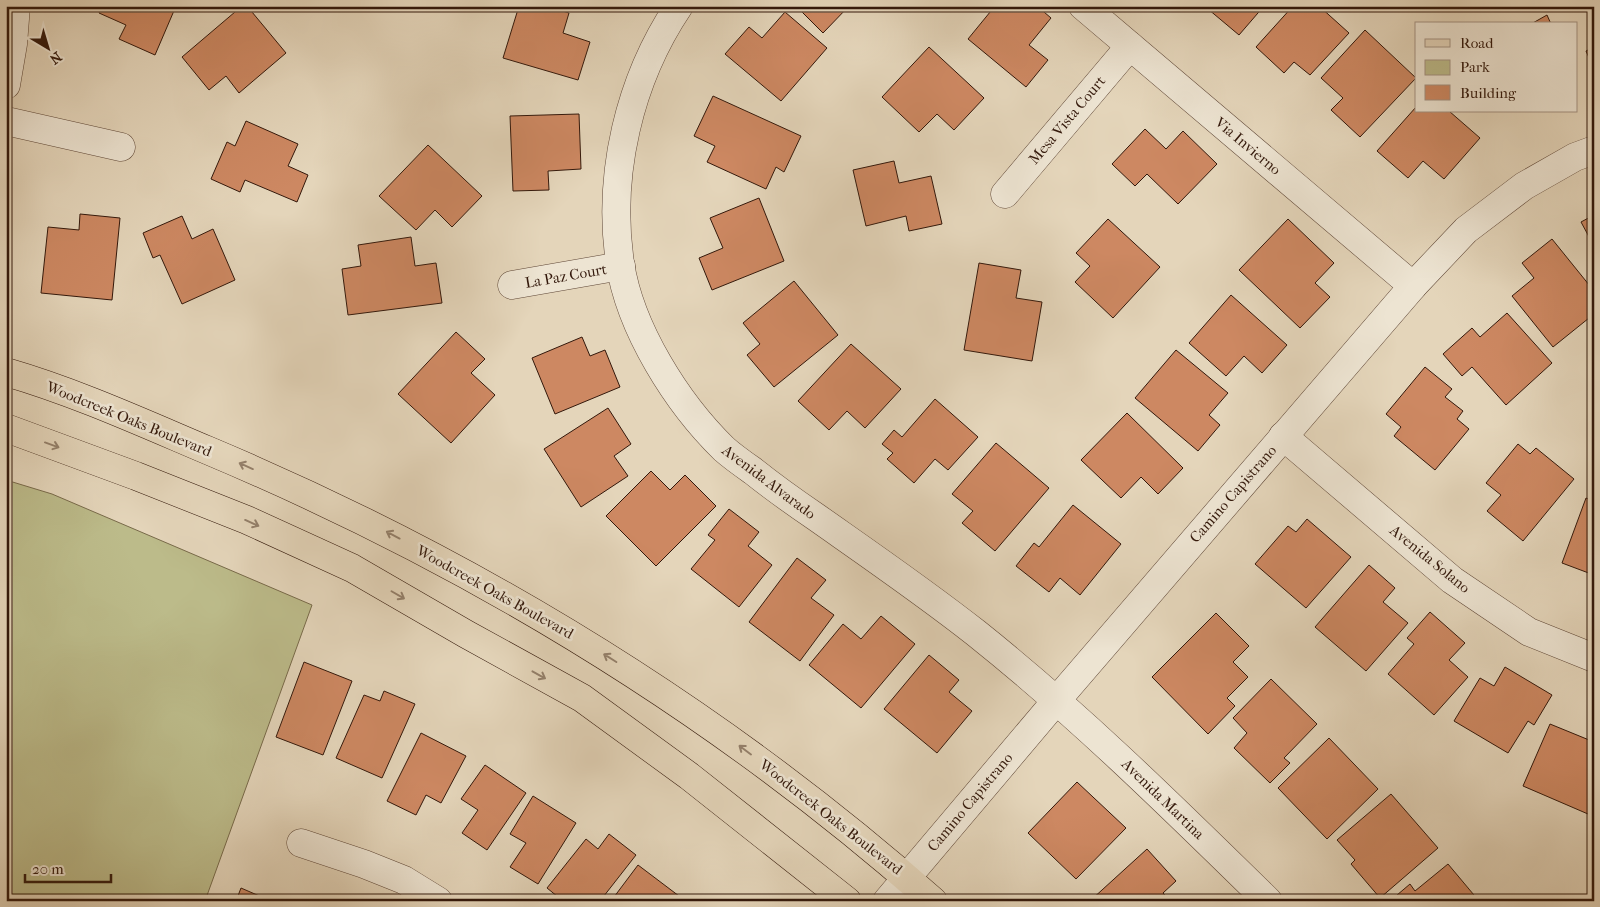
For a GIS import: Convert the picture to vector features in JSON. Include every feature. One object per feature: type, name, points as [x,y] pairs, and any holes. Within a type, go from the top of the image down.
[{"type":"main road","name":"Woodcreek Oaks Boulevard","points":[[6,372],[27,378],[119,413],[241,464],[366,521],[494,590],[610,658],[738,744],[852,832],[932,901]]},
{"type":"main road","points":[[6,428],[237,516],[352,568],[582,698],[689,776],[847,901]]},
{"type":"street","points":[[6,85],[13,44],[16,6]]},
{"type":"street","name":"Avenida Alvarado","points":[[679,6],[667,25],[646,68],[628,120],[618,174],[616,220],[621,266],[632,306],[650,350],[696,420],[727,452],[976,633],[1056,700]]},
{"type":"street","name":"Via Invierno","points":[[1083,6],[1412,286]]},
{"type":"street","name":"Mesa Vista Court","points":[[1005,194],[1130,46]]},
{"type":"street","points":[[6,121],[120,147]]},
{"type":"street","name":"Camino Capistrano","points":[[887,901],[1056,700],[1412,286],[1466,230],[1524,186],[1575,157],[1594,150]]},
{"type":"street","name":"La Paz Court","points":[[512,285],[621,266]]},
{"type":"street","name":"Avenida Solano","points":[[1283,436],[1452,580],[1529,632],[1594,658]]},
{"type":"street","name":"Avenida Martina","points":[[1056,700],[1128,764],[1268,901]]},
{"type":"street","points":[[301,843],[364,864],[404,880],[438,901]]},
{"type":"green space","points":[[6,480],[52,494],[312,605],[205,901],[6,901]]},
{"type":"building","points":[[102,6],[176,6],[155,55],[119,39],[126,25],[99,13]]},
{"type":"building","points":[[242,6],[247,6],[286,53],[239,93],[226,76],[209,90],[182,57]]},
{"type":"building","points":[[519,6],[547,6],[569,13],[563,33],[590,42],[578,80],[503,58]]},
{"type":"building","points":[[796,6],[849,6],[823,33]]},
{"type":"building","points":[[995,6],[1037,6],[1051,18],[1029,45],[1048,60],[1026,87],[968,39]]},
{"type":"building","points":[[1211,6],[1264,6],[1239,35],[1208,9]]},
{"type":"building","points":[[1293,6],[1319,6],[1349,33],[1310,75],[1294,62],[1284,73],[1256,47]]},
{"type":"building","points":[[1586,6],[1594,6],[1594,25]]},
{"type":"building","points":[[785,12],[827,48],[781,101],[725,54],[749,27],[762,38]]},
{"type":"building","points":[[1547,15],[1550,22],[1535,22]]},
{"type":"building","points":[[1365,30],[1415,79],[1360,137],[1331,110],[1343,98],[1321,78]]},
{"type":"building","points":[[929,47],[984,98],[954,130],[937,114],[919,132],[882,97]]},
{"type":"building","points":[[1594,47],[1594,69],[1586,51]]},
{"type":"building","points":[[713,96],[801,136],[784,172],[776,167],[766,189],[707,162],[715,146],[694,136]]},
{"type":"building","points":[[1415,108],[1415,112],[1450,112],[1480,138],[1444,179],[1423,161],[1408,178],[1377,151]]},
{"type":"building","points":[[579,114],[581,169],[548,171],[549,190],[513,191],[510,116]]},
{"type":"building","points":[[246,121],[298,144],[288,166],[308,175],[297,202],[245,180],[240,192],[211,179],[227,142],[235,146]]},
{"type":"building","points":[[1145,129],[1166,149],[1183,131],[1217,164],[1178,204],[1147,174],[1135,186],[1112,164]]},
{"type":"building","points":[[428,145],[482,196],[452,227],[435,210],[416,230],[379,196]]},
{"type":"building","points":[[894,161],[899,183],[931,176],[942,224],[909,231],[906,216],[866,226],[853,170]]},
{"type":"building","points":[[759,198],[784,261],[712,290],[699,258],[723,248],[710,218]]},
{"type":"building","points":[[80,214],[120,218],[112,300],[41,293],[48,227],[79,230]]},
{"type":"building","points":[[1594,215],[1594,246],[1581,222]]},
{"type":"building","points":[[182,216],[192,239],[213,229],[235,280],[182,304],[160,255],[153,258],[143,233]]},
{"type":"building","points":[[1108,219],[1160,267],[1113,318],[1075,282],[1090,266],[1076,253]]},
{"type":"building","points":[[1288,219],[1334,263],[1315,283],[1330,297],[1300,328],[1239,270]]},
{"type":"building","points":[[411,237],[415,266],[436,263],[442,303],[348,315],[342,269],[361,266],[358,245]]},
{"type":"building","points":[[1552,239],[1594,291],[1594,314],[1553,347],[1512,296],[1534,278],[1522,263]]},
{"type":"building","points":[[979,263],[1021,270],[1016,298],[1042,302],[1032,361],[964,350]]},
{"type":"building","points":[[794,281],[838,335],[774,387],[747,355],[760,344],[743,323]]},
{"type":"building","points":[[1231,295],[1287,345],[1262,373],[1244,356],[1226,376],[1189,343]]},
{"type":"building","points":[[1507,313],[1552,363],[1506,405],[1472,367],[1462,376],[1443,354],[1472,328],[1480,337]]},
{"type":"building","points":[[456,332],[485,359],[471,373],[495,395],[451,443],[398,394]]},
{"type":"building","points":[[582,337],[590,356],[605,350],[620,387],[555,414],[532,358]]},
{"type":"building","points":[[851,344],[901,389],[865,428],[847,411],[829,430],[798,401]]},
{"type":"building","points":[[1176,350],[1228,393],[1209,415],[1220,425],[1198,451],[1135,398]]},
{"type":"building","points":[[1425,367],[1452,389],[1445,397],[1463,411],[1457,419],[1469,429],[1435,470],[1394,436],[1401,427],[1386,414]]},
{"type":"building","points":[[935,399],[978,437],[948,470],[935,459],[914,483],[887,459],[893,453],[882,444],[894,430],[902,437]]},
{"type":"building","points":[[608,408],[631,444],[614,456],[628,476],[581,507],[544,449]]},
{"type":"building","points":[[1127,413],[1183,468],[1158,494],[1141,477],[1121,498],[1081,460]]},
{"type":"building","points":[[996,443],[1049,488],[995,551],[962,523],[973,511],[952,494]]},
{"type":"building","points":[[1518,444],[1530,454],[1536,448],[1574,479],[1523,541],[1487,511],[1501,495],[1486,483]]},
{"type":"building","points":[[651,471],[670,490],[685,475],[716,506],[656,566],[606,516]]},
{"type":"building","points":[[1586,498],[1594,501],[1594,575],[1562,563]]},
{"type":"building","points":[[1073,505],[1121,544],[1080,595],[1060,578],[1049,592],[1016,566],[1034,543],[1039,547]]},
{"type":"building","points":[[729,509],[759,532],[748,546],[772,565],[739,607],[691,569],[715,540],[708,535]]},
{"type":"building","points":[[1307,519],[1351,557],[1306,608],[1255,564],[1288,526],[1296,532]]},
{"type":"building","points":[[797,558],[826,580],[811,598],[834,615],[800,661],[749,622]]},
{"type":"building","points":[[1369,565],[1395,588],[1383,602],[1408,623],[1366,671],[1315,627]]},
{"type":"building","points":[[1430,612],[1465,643],[1449,660],[1468,677],[1434,715],[1388,674],[1414,644],[1407,638]]},
{"type":"building","points":[[1216,613],[1249,646],[1233,662],[1248,677],[1227,698],[1235,706],[1208,734],[1152,677]]},
{"type":"building","points":[[881,616],[915,644],[861,708],[809,665],[843,624],[861,639]]},
{"type":"building","points":[[929,655],[959,680],[949,692],[972,711],[937,753],[884,709]]},
{"type":"building","points":[[304,662],[352,681],[323,755],[276,737]]},
{"type":"building","points":[[1505,667],[1552,695],[1534,725],[1528,721],[1508,753],[1454,721],[1480,678],[1494,686]]},
{"type":"building","points":[[1271,679],[1317,724],[1284,758],[1290,763],[1270,783],[1234,748],[1247,733],[1233,718]]},
{"type":"building","points":[[384,691],[415,704],[382,778],[336,758],[364,695],[380,701]]},
{"type":"building","points":[[1550,724],[1594,742],[1594,801],[1588,814],[1523,786]]},
{"type":"building","points":[[421,733],[466,756],[441,803],[426,795],[416,815],[387,801]]},
{"type":"building","points":[[1329,738],[1378,789],[1327,839],[1278,788]]},
{"type":"building","points":[[485,765],[526,793],[487,850],[462,833],[478,810],[461,799]]},
{"type":"building","points":[[1077,782],[1126,828],[1076,879],[1028,833]]},
{"type":"building","points":[[1391,794],[1438,848],[1380,898],[1351,864],[1355,860],[1337,840]]},
{"type":"building","points":[[533,796],[576,823],[538,884],[510,867],[526,843],[510,834]]},
{"type":"building","points":[[609,834],[636,855],[600,901],[563,901],[547,888],[586,839],[598,849]]},
{"type":"building","points":[[1147,849],[1176,881],[1163,893],[1170,901],[1091,900]]},
{"type":"building","points":[[1448,864],[1479,901],[1390,901],[1410,884],[1415,891]]},
{"type":"building","points":[[638,865],[679,896],[676,901],[611,901]]},
{"type":"building","points":[[241,888],[271,901],[236,901]]}]
